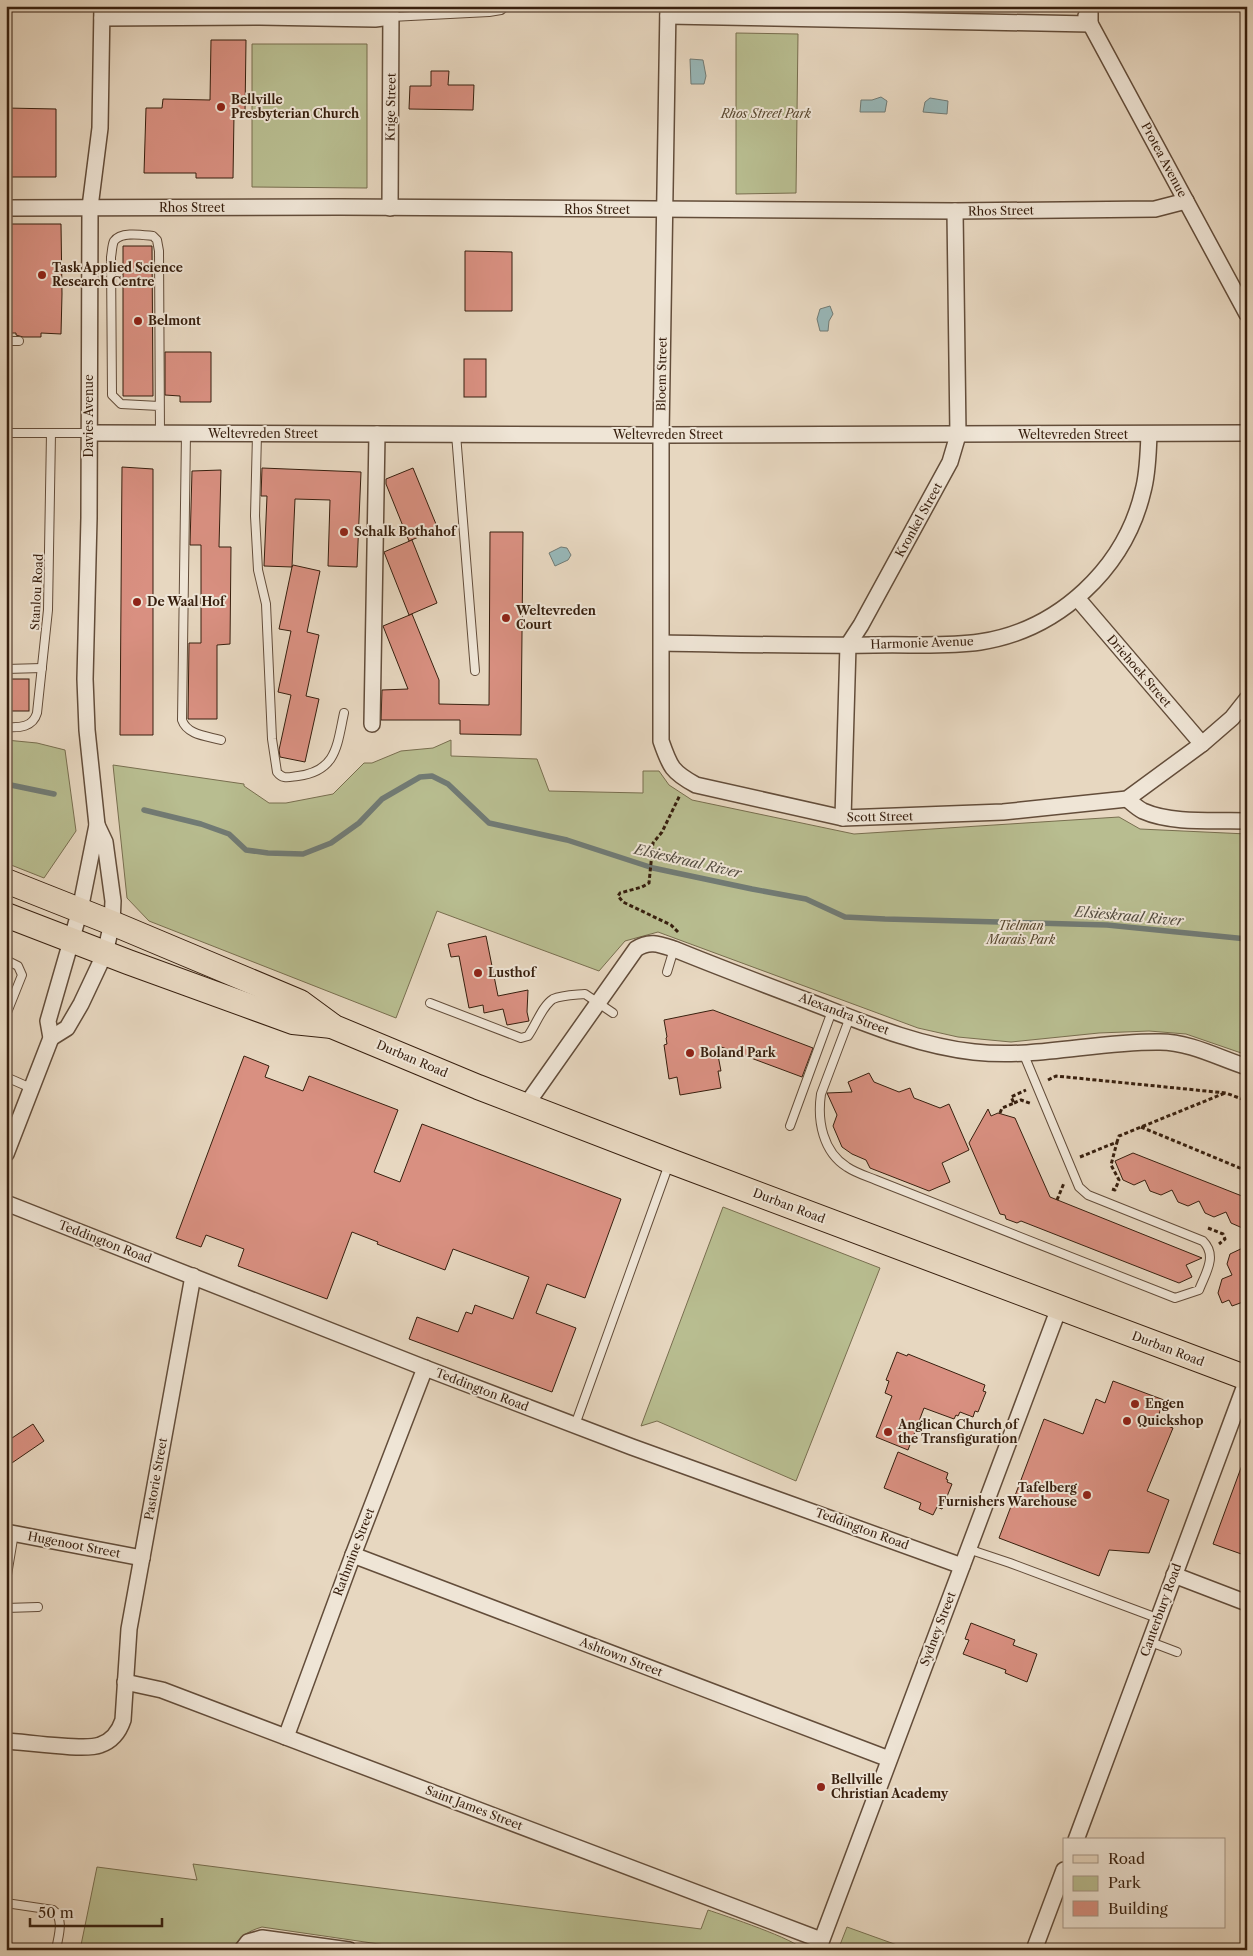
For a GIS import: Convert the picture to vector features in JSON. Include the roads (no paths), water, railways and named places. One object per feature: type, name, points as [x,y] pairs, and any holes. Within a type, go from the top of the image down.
[{"type":"main road","name":"Durban Road","points":[[6,881],[112,923],[300,1002],[334,1027],[526,1106],[1247,1379]]},
{"type":"main road","name":"Durban Road","points":[[6,915],[292,1022],[334,1027]]},
{"type":"street","name":"Protea Avenue","points":[[1081,6],[1247,314]]},
{"type":"street","points":[[668,11],[1090,24],[1090,6]]},
{"type":"street","name":"Bloem Street","points":[[661,741],[661,435],[668,11]]},
{"type":"street","points":[[102,12],[375,19],[391,12]]},
{"type":"street","name":"Davies Avenue","points":[[97,825],[105,842],[113,902],[112,923],[104,953],[92,982],[67,1028],[51,1038],[48,1021],[80,910],[97,825],[85,688],[90,433],[90,208],[100,128],[102,12]]},
{"type":"street","name":"Krige Street","points":[[390,208],[391,12]]},
{"type":"street","name":"Rhos Street","points":[[6,208],[907,210],[955,212],[1155,209],[1186,201]]},
{"type":"street","name":"Kronkel Street","points":[[843,818],[848,645],[950,462],[958,435],[955,212]]},
{"type":"street","name":"Weltevreden Street","points":[[90,433],[661,435],[1149,435],[1247,433]]},
{"type":"street","points":[[372,724],[377,434]]},
{"type":"street","name":"Harmonie Avenue","points":[[662,644],[848,645],[981,642],[1002,637],[1035,625],[1060,611],[1077,598],[1106,568],[1129,531],[1143,491],[1147,470],[1149,435]]},
{"type":"street","name":"Driehoek Street","points":[[1077,598],[1202,744]]},
{"type":"street","points":[[1247,699],[1232,718],[1202,744],[1127,799],[1140,810],[1163,817],[1247,821]]},
{"type":"street","name":"Scott Street","points":[[661,741],[668,762],[678,776],[696,785],[843,818],[1003,812],[1127,799]]},
{"type":"street","name":"Alexandra Street","points":[[526,1106],[636,949],[642,945],[655,943],[676,949],[832,1011],[906,1038],[940,1046],[974,1052],[1024,1055],[1160,1042],[1190,1047],[1247,1068]]},
{"type":"street","points":[[6,1154],[51,1038]]},
{"type":"street","name":"Teddington Road","points":[[6,1203],[574,1425],[962,1566]]},
{"type":"street","name":"Pastorie Street","points":[[6,1741],[92,1748],[106,1743],[117,1734],[123,1720],[129,1629],[193,1276]]},
{"type":"street","name":"Sydney Street","points":[[819,1945],[1059,1308]]},
{"type":"street","name":"Rathmine Street","points":[[286,1737],[352,1555],[425,1368]]},
{"type":"street","name":"Canterbury Road","points":[[1077,1838],[1148,1641],[1247,1379]]},
{"type":"street","name":"Hugenoot Street","points":[[10,1532],[142,1558]]},
{"type":"street","name":"Ashtown Street","points":[[352,1555],[890,1759]]},
{"type":"street","points":[[1174,1575],[1247,1603]]},
{"type":"street","name":"Saint James Street","points":[[126,1682],[162,1690],[286,1737],[819,1945]]},
{"type":"street","points":[[1034,1950],[1063,1873]]},
{"type":"street","points":[[245,1946],[262,1938],[349,1950]]},
{"type":"lane","points":[[6,8],[12,6]]},
{"type":"lane","points":[[391,12],[489,12],[501,10],[506,6]]},
{"type":"lane","points":[[159,406],[121,404],[113,397],[111,257],[114,242],[118,238],[125,236],[153,236],[158,244],[160,433]]},
{"type":"lane","points":[[6,341],[19,341]]},
{"type":"lane","name":"Stanlou Road","points":[[6,727],[28,726],[35,720],[37,714],[47,628],[50,578],[51,433]]},
{"type":"lane","points":[[6,434],[90,433]]},
{"type":"lane","points":[[186,433],[182,720],[190,731],[221,740]]},
{"type":"lane","points":[[257,434],[256,516],[258,570],[266,604],[272,739],[279,775],[284,778],[303,775],[326,766],[334,755],[344,713]]},
{"type":"lane","points":[[456,434],[475,671]]},
{"type":"lane","points":[[6,670],[42,668]]},
{"type":"lane","points":[[666,972],[676,949]]},
{"type":"lane","points":[[6,960],[18,966],[22,974],[6,1013]]},
{"type":"lane","points":[[430,1003],[521,1038],[528,1036],[547,1006],[555,998],[585,994],[612,1013]]},
{"type":"lane","points":[[790,1126],[832,1011]]},
{"type":"lane","points":[[850,1017],[821,1094],[820,1104],[822,1132],[831,1153],[839,1161],[848,1168],[876,1180],[1175,1298],[1199,1290],[1211,1257],[1210,1251],[1203,1241],[1088,1195],[1079,1187],[1024,1055]]},
{"type":"lane","points":[[6,1077],[31,1088]]},
{"type":"lane","points":[[574,1425],[670,1161]]},
{"type":"lane","points":[[6,1581],[10,1532]]},
{"type":"lane","points":[[968,1549],[1157,1618]]},
{"type":"lane","points":[[6,1608],[38,1607]]},
{"type":"lane","points":[[1148,1641],[1177,1652]]},
{"type":"lane","points":[[6,1903],[53,1910],[57,1913],[60,1921],[56,1950]]},
{"type":"water","points":[[690,59],[703,60],[706,76],[704,84],[691,84]]},
{"type":"water","points":[[881,97],[887,101],[885,112],[860,112],[861,100],[872,100]]},
{"type":"water","points":[[930,98],[948,101],[947,114],[923,112],[925,102]]},
{"type":"water","points":[[830,306],[833,314],[829,321],[828,331],[820,331],[817,319],[820,309]]},
{"type":"water","points":[[561,547],[567,548],[571,555],[568,560],[555,566],[549,553]]},
{"type":"waterway","name":"Elsieskraal River","points":[[144,810],[201,824],[229,834],[246,850],[303,854],[331,843],[359,823],[382,799],[420,777],[432,776],[448,784],[489,823],[567,840],[653,868],[806,899],[845,917],[1107,925],[1247,939]]},
{"type":"waterway","name":"Elsieskraal River","points":[[6,784],[54,794]]},
{"type":"place","name":"Bellville Presbyterian Church","points":[[221,107]]},
{"type":"place","name":"Task Applied Science Research Centre","points":[[42,275]]},
{"type":"place","name":"Belmont","points":[[138,321]]},
{"type":"place","name":"Schalk Bothahof","points":[[344,532]]},
{"type":"place","name":"De Waal Hof","points":[[137,602]]},
{"type":"place","name":"Weltevreden Court","points":[[506,618]]},
{"type":"place","name":"Lusthof","points":[[478,973]]},
{"type":"place","name":"Boland Park","points":[[690,1053]]},
{"type":"place","name":"Engen","points":[[1135,1404]]},
{"type":"place","name":"Quickshop","points":[[1127,1421]]},
{"type":"place","name":"Anglican Church of the Transfiguration","points":[[888,1432]]},
{"type":"place","name":"Tafelberg Furnishers Warehouse","points":[[1087,1495]]},
{"type":"place","name":"Bellville Christian Academy","points":[[821,1787]]},
{"type":"park label","name":"Rhos Street Park","points":[[766,114]]},
{"type":"park label","name":"Tielman Marais Park","points":[[1021,933]]}]
